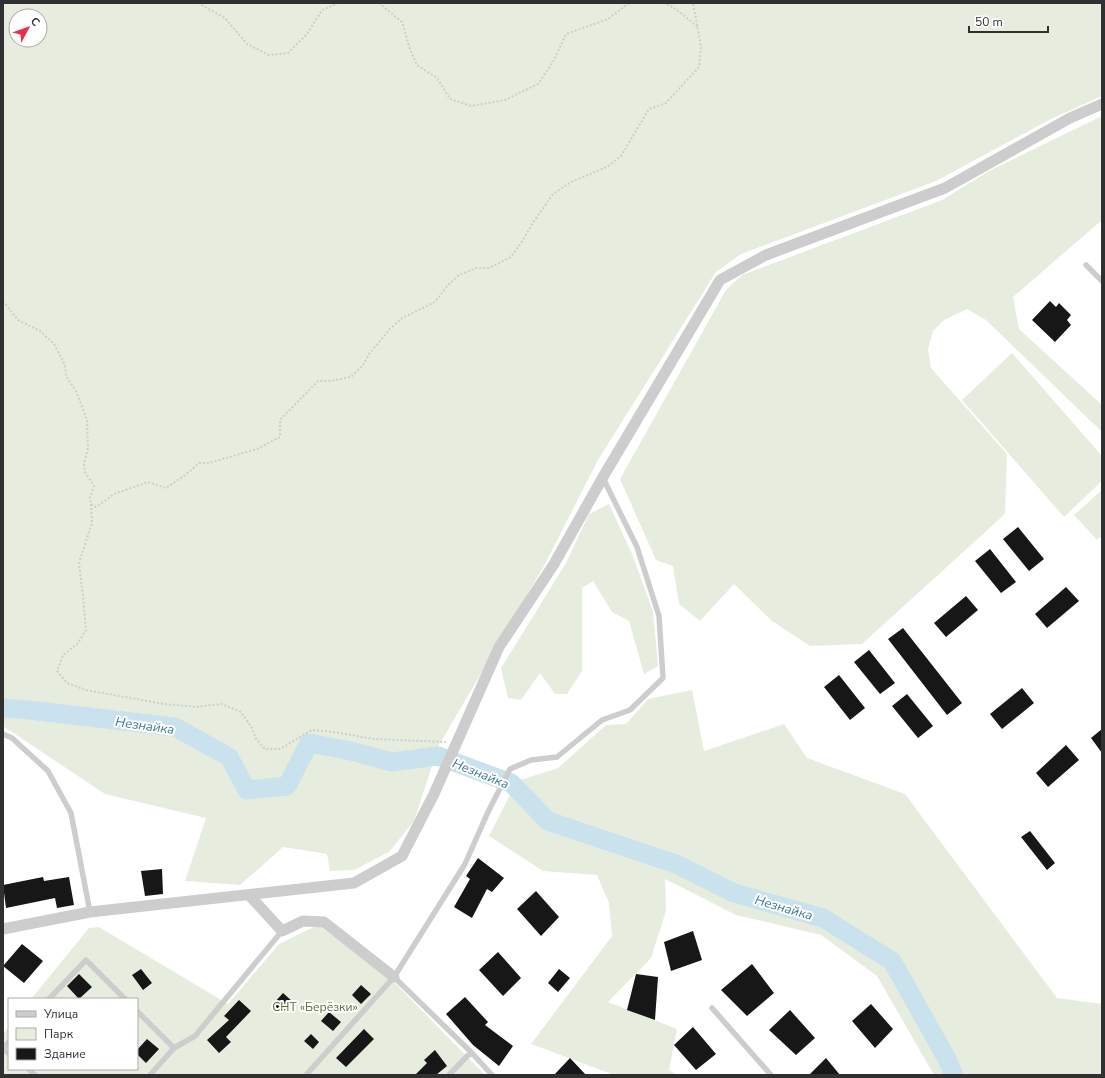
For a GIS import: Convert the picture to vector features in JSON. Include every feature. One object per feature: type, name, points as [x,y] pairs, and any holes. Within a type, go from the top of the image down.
[{"type":"street","points":[[3,929],[90,912],[354,883],[402,856],[434,794],[499,647],[554,564],[603,477],[720,280],[766,255],[945,188],[1070,118],[1102,104]]},
{"type":"street","points":[[249,895],[282,931],[303,921],[324,922],[394,977]]},
{"type":"lane","points":[[1086,265],[1102,281]]},
{"type":"lane","points":[[306,1075],[394,977],[465,864],[488,812],[510,769],[531,760],[557,757],[602,720],[630,710],[663,678],[659,616],[637,547],[603,477]]},
{"type":"lane","points":[[3,734],[12,738],[48,771],[71,813],[90,912]]},
{"type":"lane","points":[[150,1075],[174,1048],[194,1036],[282,931]]},
{"type":"lane","points":[[50,998],[86,960],[124,998]]},
{"type":"lane","points":[[394,977],[471,1052],[492,1075]]},
{"type":"lane","points":[[712,1008],[771,1075]]},
{"type":"lane","points":[[138,1012],[174,1048]]},
{"type":"lane","points":[[449,1075],[471,1052]]},
{"type":"path","points":[[198,3],[225,18],[248,44],[269,55],[288,53],[307,34],[322,10],[339,3]]},
{"type":"path","points":[[379,3],[402,22],[417,66],[437,78],[450,99],[471,106],[506,100],[538,84],[553,62],[566,34],[608,19],[628,4],[632,3]]},
{"type":"path","points":[[663,3],[673,7],[698,27]]},
{"type":"path","points":[[91,504],[94,507],[114,494],[148,482],[166,488],[199,464],[209,463],[257,449],[280,437],[280,420],[318,381],[351,378],[363,365],[369,354],[390,329],[402,318],[435,302],[448,285],[459,275],[476,268],[489,268],[511,257],[553,194],[571,182],[607,167],[621,156],[649,109],[666,103],[698,67],[701,46],[693,3]]},
{"type":"path","points":[[3,301],[18,320],[40,331],[54,344],[66,365],[66,376],[76,391],[88,420],[88,448],[84,464],[85,472],[94,486],[90,498],[92,523],[78,563],[86,630],[78,643],[63,654],[57,671],[66,684],[86,690],[164,704],[197,707],[222,704],[241,712],[252,728],[256,739],[265,749],[280,749],[312,730],[374,739],[420,742],[457,742]]},
{"type":"green space","points":[[3,3],[1102,3],[1102,96],[1049,120],[936,181],[741,254],[716,272],[598,460],[544,566],[439,745],[414,821],[389,852],[354,870],[330,871],[327,854],[283,847],[240,885],[185,881],[206,818],[105,794],[3,726]]},
{"type":"green space","points":[[1102,116],[1102,220],[1013,297],[1019,329],[1102,405],[1102,432],[986,320],[967,309],[944,320],[933,331],[928,349],[931,368],[1007,454],[1005,514],[862,644],[810,646],[772,621],[734,584],[700,621],[679,604],[673,566],[656,560],[620,479],[726,290],[742,275],[942,200],[989,171]]},
{"type":"green space","points":[[1012,353],[1102,456],[1102,481],[1064,517],[962,400]]},
{"type":"green space","points":[[1102,490],[1102,536],[1097,540],[1074,515]]},
{"type":"green space","points":[[609,504],[632,554],[653,611],[658,666],[644,674],[629,621],[612,612],[593,581],[582,588],[582,671],[567,694],[555,694],[540,673],[521,700],[508,698],[501,668],[566,563],[589,514]]},
{"type":"green space","points":[[692,690],[704,751],[784,724],[807,758],[905,794],[1057,998],[1102,1004],[1102,1075],[934,1075],[877,976],[821,935],[736,915],[665,879],[666,911],[651,958],[608,1002],[677,1029],[669,1070],[677,1075],[614,1075],[531,1044],[612,936],[609,903],[597,875],[543,871],[489,836],[517,781],[558,768],[606,725],[626,724],[648,699]]},
{"type":"green space","name":"СНТ «Берёзки»","points":[[318,925],[395,983],[485,1075],[3,1075],[3,1034],[8,1027],[8,1070],[138,1070],[138,998],[32,998],[89,928],[99,927],[228,1004],[279,944]]},
{"type":"building","points":[[1050,301],[1056,307],[1059,303],[1071,315],[1067,320],[1071,325],[1055,342],[1032,320]]},
{"type":"building","points":[[1018,527],[1044,559],[1029,571],[1003,539]]},
{"type":"building","points":[[990,549],[1016,582],[1001,593],[975,561]]},
{"type":"building","points":[[1066,587],[1079,601],[1047,628],[1035,614]]},
{"type":"building","points":[[966,596],[978,610],[946,637],[934,623]]},
{"type":"building","points":[[903,628],[962,703],[947,715],[888,639]]},
{"type":"building","points":[[869,650],[895,683],[880,694],[854,662]]},
{"type":"building","points":[[839,675],[865,708],[850,720],[824,687]]},
{"type":"building","points":[[1022,688],[1034,703],[1002,729],[990,714]]},
{"type":"building","points":[[907,694],[933,726],[918,738],[892,706]]},
{"type":"building","points":[[1102,729],[1102,753],[1091,738]]},
{"type":"building","points":[[1066,745],[1079,760],[1048,787],[1036,773]]},
{"type":"building","points":[[1030,831],[1055,863],[1047,870],[1021,837]]},
{"type":"building","points":[[478,858],[504,878],[492,892],[487,889],[472,918],[454,907],[470,879],[466,876]]},
{"type":"building","points":[[162,869],[163,894],[145,896],[141,871]]},
{"type":"building","points":[[43,877],[44,881],[69,877],[74,905],[57,908],[55,898],[6,908],[3,885]]},
{"type":"building","points":[[536,891],[559,917],[541,936],[517,909]]},
{"type":"building","points":[[693,931],[702,960],[671,971],[664,942]]},
{"type":"building","points":[[22,944],[43,961],[24,983],[3,966]]},
{"type":"building","points":[[498,952],[521,978],[503,996],[479,970]]},
{"type":"building","points":[[752,964],[774,993],[747,1016],[721,990]]},
{"type":"building","points":[[141,969],[152,983],[143,990],[132,975]]},
{"type":"building","points":[[559,969],[570,978],[558,992],[548,983]]},
{"type":"building","points":[[79,974],[92,987],[80,998],[78,998],[67,986]]},
{"type":"building","points":[[636,974],[658,977],[655,1020],[627,1010]]},
{"type":"building","points":[[361,985],[371,994],[361,1004],[352,995]]},
{"type":"building","points":[[283,993],[293,1002],[282,1013],[273,1004]]},
{"type":"building","points":[[465,997],[488,1022],[485,1025],[513,1046],[499,1066],[473,1045],[446,1014]]},
{"type":"building","points":[[239,1000],[251,1011],[226,1037],[231,1042],[219,1053],[207,1040],[229,1020],[224,1016]]},
{"type":"building","points":[[871,1004],[893,1029],[875,1048],[852,1021]]},
{"type":"building","points":[[790,1010],[815,1038],[796,1055],[769,1030]]},
{"type":"building","points":[[329,1012],[341,1022],[333,1031],[321,1021]]},
{"type":"building","points":[[693,1027],[716,1054],[696,1070],[674,1045]]},
{"type":"building","points":[[364,1029],[374,1039],[346,1067],[336,1058]]},
{"type":"building","points":[[311,1034],[319,1042],[313,1049],[304,1041]]},
{"type":"building","points":[[147,1039],[159,1049],[146,1063],[138,1055],[138,1049]]},
{"type":"building","points":[[435,1050],[447,1066],[436,1075],[415,1075],[427,1063],[424,1060]]},
{"type":"building","points":[[570,1058],[586,1075],[554,1075]]},
{"type":"building","points":[[826,1058],[840,1075],[809,1075]]},
{"type":"waterway","name":"Незнайка","points":[[3,708],[175,727],[229,757],[247,790],[287,786],[309,743],[351,751],[392,762],[438,756],[511,783],[548,821],[676,864],[734,893],[823,918],[892,961],[947,1059],[954,1075]]}]
